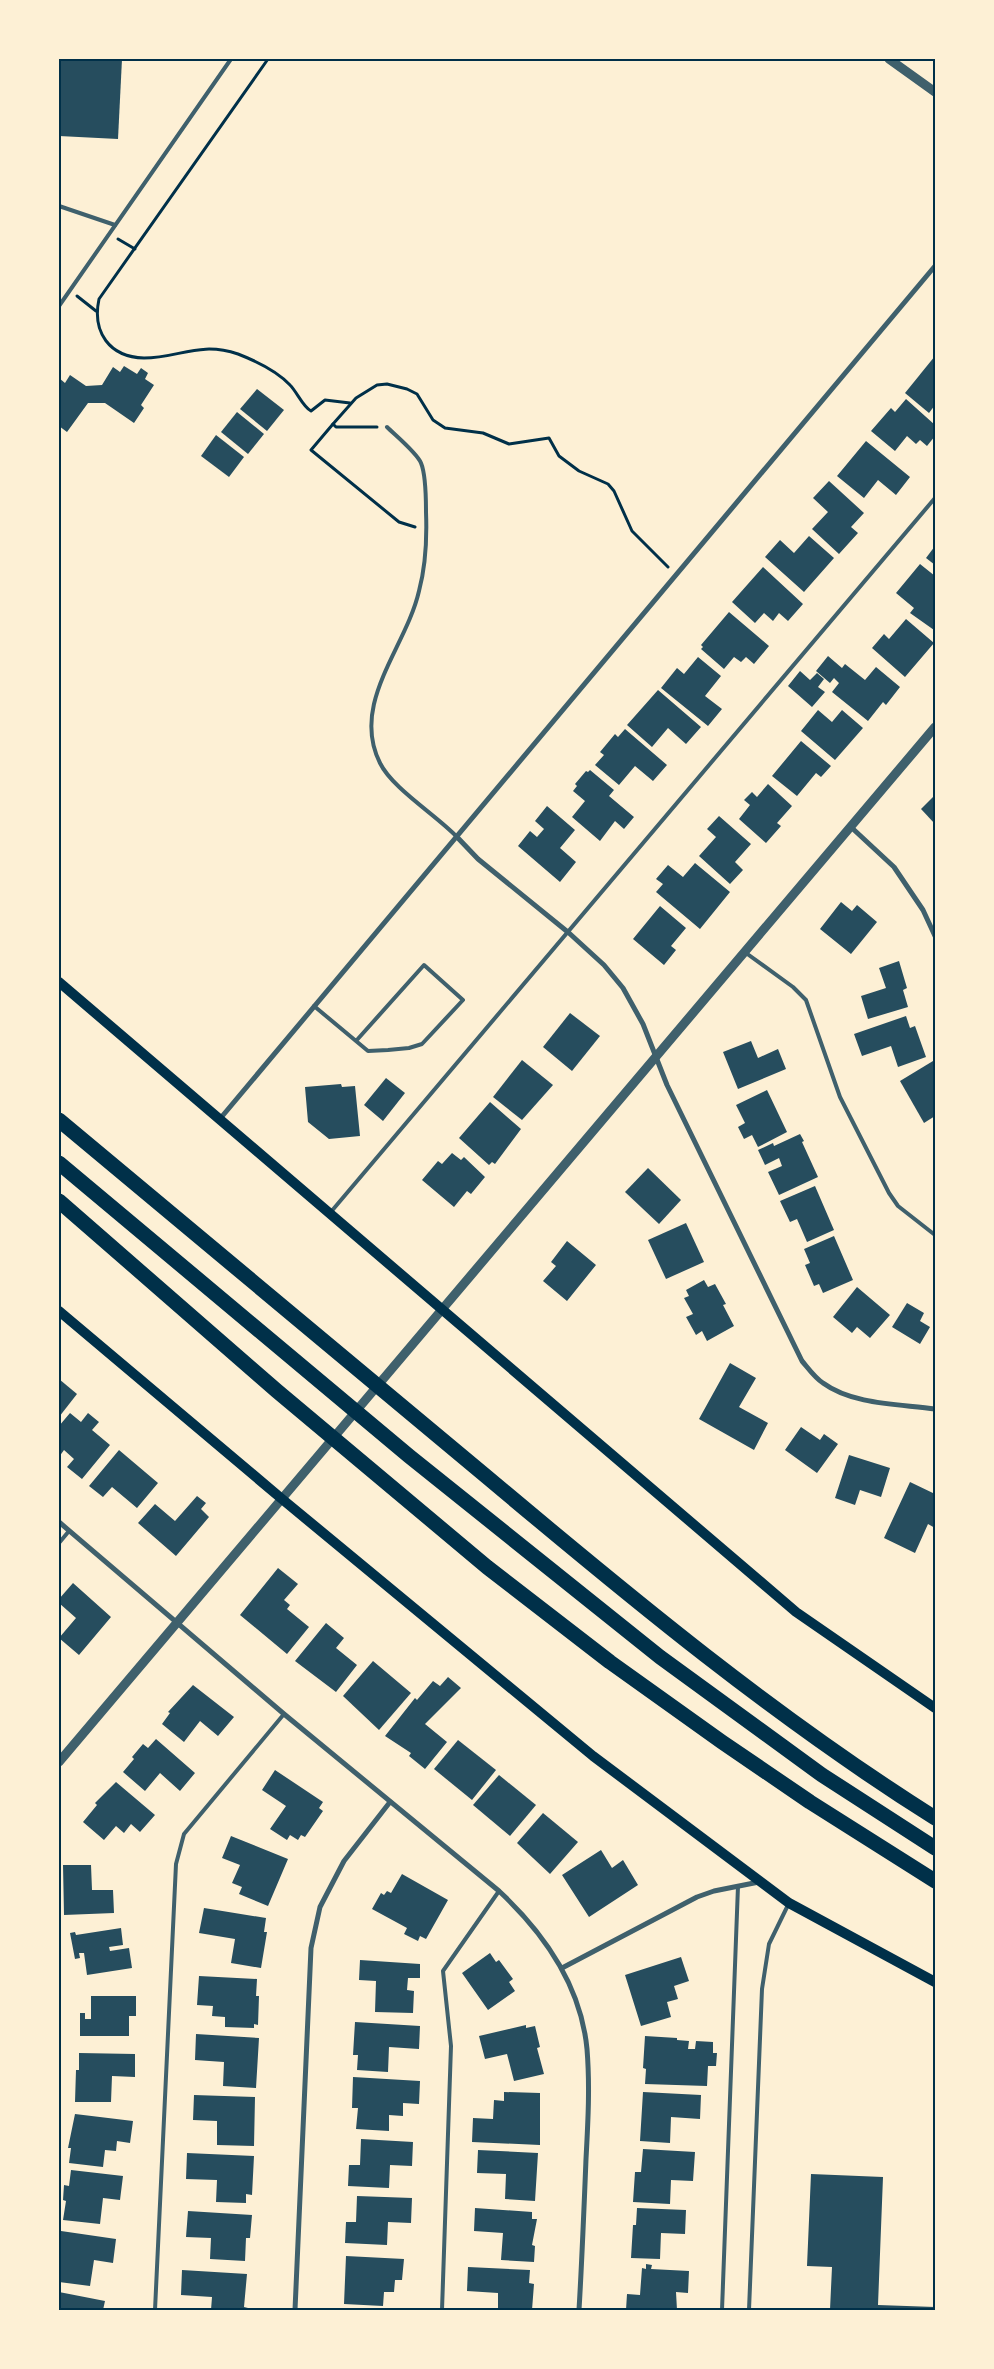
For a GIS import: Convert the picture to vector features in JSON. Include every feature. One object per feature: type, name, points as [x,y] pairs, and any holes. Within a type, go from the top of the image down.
[{"type":"highway","points":[[59,1120],[323,1338],[650,1613],[766,1702],[889,1789],[935,1818]]},
{"type":"highway","points":[[59,1163],[409,1456],[668,1662],[822,1775],[935,1848]]},
{"type":"highway","points":[[59,1202],[277,1391],[389,1485],[488,1567],[610,1662],[794,1791],[935,1881]]},
{"type":"main road","points":[[59,982],[329,1215],[796,1612],[935,1708]]},
{"type":"main road","points":[[59,1310],[282,1499],[593,1756],[759,1882],[789,1902],[935,1982]]},
{"type":"street","points":[[889,59],[935,92]]},
{"type":"street","points":[[218,1120],[935,266]]},
{"type":"street","points":[[59,1762],[935,728]]},
{"type":"street","points":[[852,828],[894,867],[922,910],[935,936]]},
{"type":"street","points":[[457,837],[478,859],[569,932],[604,965],[623,988],[643,1024],[671,1094],[802,1360],[822,1383],[846,1394],[871,1401],[935,1409]]},
{"type":"street","points":[[59,1522],[284,1714],[499,1891],[524,1914],[546,1943],[562,1968],[578,2008],[587,2047],[589,2089],[579,2310]]},
{"type":"street","points":[[294,2310],[311,1948],[320,1908],[344,1861],[390,1802]]},
{"type":"street","points":[[562,1968],[698,1897],[759,1882]]},
{"type":"lane","points":[[59,306],[231,59]]},
{"type":"lane","points":[[59,206],[115,225]]},
{"type":"lane","points":[[387,427],[421,462],[426,498],[425,556],[419,592],[405,632],[377,689],[372,710],[374,746],[380,765],[398,785],[457,837]]},
{"type":"lane","points":[[329,1215],[935,498]]},
{"type":"lane","points":[[745,952],[793,987],[806,1000],[840,1098],[889,1193],[898,1206],[935,1235]]},
{"type":"lane","points":[[314,1006],[356,1042],[368,1051],[410,1048],[422,1044],[463,1000],[424,965],[356,1042]]},
{"type":"lane","points":[[59,1543],[69,1531]]},
{"type":"lane","points":[[155,2310],[176,1864],[184,1834],[284,1714]]},
{"type":"lane","points":[[722,2310],[738,1886]]},
{"type":"lane","points":[[442,2310],[451,2046],[443,1972],[499,1891]]},
{"type":"lane","points":[[749,2310],[762,1989],[769,1944],[789,1902]]},
{"type":"path","points":[[268,59],[99,299],[96,311],[98,328],[103,338],[119,351],[145,358],[204,348],[221,349],[266,367],[288,383],[299,395],[306,408],[311,410],[325,400],[350,403]]},
{"type":"path","points":[[110,233],[135,249]]},
{"type":"path","points":[[70,290],[96,311]]},
{"type":"path","points":[[426,527],[412,527],[399,522],[311,450],[350,403],[368,389],[387,384],[407,389],[417,394],[433,420],[445,428],[483,433],[509,444],[549,438],[558,456],[578,471],[608,484],[614,491],[632,531],[676,574]]},
{"type":"path","points":[[333,424],[336,426],[387,427]]},
{"type":"building","points":[[59,59],[122,59],[118,139],[59,136]]},
{"type":"building","points":[[935,356],[935,405],[929,413],[905,393]]},
{"type":"building","points":[[124,366],[137,374],[141,368],[148,373],[145,379],[154,385],[141,405],[144,408],[134,423],[105,403],[88,403],[67,432],[59,426],[59,378],[65,383],[70,375],[86,386],[102,385],[113,367],[120,372]]},
{"type":"building","points":[[257,389],[284,410],[267,431],[240,409]]},
{"type":"building","points":[[906,399],[935,425],[935,436],[927,446],[920,440],[916,444],[907,436],[895,451],[871,431],[891,408],[895,412]]},
{"type":"building","points":[[237,412],[264,434],[248,454],[221,432]]},
{"type":"building","points":[[216,435],[244,457],[229,477],[201,456]]},
{"type":"building","points":[[866,441],[910,477],[896,495],[878,480],[864,498],[837,476]]},
{"type":"building","points":[[829,481],[864,513],[851,527],[858,533],[839,554],[812,529],[828,512],[813,498]]},
{"type":"building","points":[[809,536],[834,558],[804,592],[765,557],[780,540],[794,553]]},
{"type":"building","points":[[935,546],[935,565],[926,558]]},
{"type":"building","points":[[920,564],[935,576],[935,634],[934,630],[910,613],[914,608],[896,593]]},
{"type":"building","points":[[763,567],[803,604],[788,621],[779,613],[773,621],[764,613],[755,623],[732,602]]},
{"type":"building","points":[[729,612],[769,646],[754,664],[746,657],[741,662],[734,657],[724,669],[701,649],[703,647],[701,645]]},
{"type":"building","points":[[906,619],[934,643],[905,677],[872,648],[884,634],[889,639]]},
{"type":"building","points":[[828,656],[842,668],[845,664],[865,680],[876,667],[900,687],[886,705],[883,702],[868,721],[832,692],[839,683],[834,678],[830,683],[816,671]]},
{"type":"building","points":[[698,657],[721,676],[705,696],[722,709],[708,726],[661,688],[677,668],[684,674]]},
{"type":"building","points":[[800,671],[810,680],[817,673],[824,679],[818,687],[825,692],[812,707],[788,686]]},
{"type":"building","points":[[658,690],[701,727],[686,744],[668,728],[652,747],[627,725]]},
{"type":"building","points":[[818,710],[832,722],[842,710],[863,728],[835,760],[801,731]]},
{"type":"building","points":[[625,729],[667,765],[653,781],[635,766],[619,785],[595,765],[604,755],[600,752],[615,734],[618,737]]},
{"type":"building","points":[[801,741],[831,766],[821,777],[816,773],[797,796],[772,776]]},
{"type":"building","points":[[590,770],[614,790],[609,796],[634,817],[624,829],[615,821],[600,841],[572,817],[585,801],[573,791],[577,786],[575,784],[586,771]]},
{"type":"building","points":[[768,784],[792,806],[777,823],[781,826],[766,843],[739,819],[750,805],[744,800],[752,792],[757,797]]},
{"type":"building","points":[[935,795],[935,824],[921,809]]},
{"type":"building","points":[[547,806],[575,830],[560,848],[576,862],[560,882],[518,846],[530,831],[537,837],[544,829],[535,821]]},
{"type":"building","points":[[719,816],[751,844],[735,862],[743,870],[730,884],[699,856],[716,837],[707,829]]},
{"type":"building","points":[[695,863],[730,892],[700,929],[656,892],[663,884],[656,879],[668,865],[683,877]]},
{"type":"building","points":[[841,902],[852,911],[857,905],[877,922],[851,954],[820,929]]},
{"type":"building","points":[[660,906],[686,928],[671,946],[676,950],[664,965],[633,939]]},
{"type":"building","points":[[899,961],[907,988],[903,990],[908,1007],[868,1019],[861,996],[886,988],[879,968]]},
{"type":"building","points":[[570,1013],[600,1036],[572,1071],[543,1047]]},
{"type":"building","points":[[906,1016],[910,1028],[915,1026],[926,1057],[898,1067],[891,1046],[862,1056],[854,1034]]},
{"type":"building","points":[[751,1041],[758,1058],[778,1049],[786,1069],[738,1089],[723,1052]]},
{"type":"building","points":[[522,1060],[553,1085],[522,1120],[493,1097]]},
{"type":"building","points":[[933,1061],[935,1065],[935,1116],[924,1123],[900,1081]]},
{"type":"building","points":[[386,1078],[405,1093],[383,1121],[364,1105]]},
{"type":"building","points":[[341,1084],[342,1087],[355,1086],[360,1136],[329,1139],[308,1122],[305,1087]]},
{"type":"building","points":[[767,1090],[787,1132],[758,1147],[752,1135],[744,1139],[738,1127],[745,1123],[736,1105]]},
{"type":"building","points":[[490,1102],[521,1129],[495,1164],[492,1162],[489,1165],[459,1138]]},
{"type":"building","points":[[800,1134],[818,1177],[779,1195],[768,1172],[782,1166],[779,1158],[765,1165],[758,1150],[773,1143],[774,1146]]},
{"type":"building","points":[[452,1153],[461,1160],[464,1157],[485,1177],[471,1194],[467,1191],[454,1207],[422,1180],[438,1161],[442,1164]]},
{"type":"building","points":[[648,1168],[681,1200],[659,1224],[625,1192]]},
{"type":"building","points":[[815,1186],[834,1230],[807,1242],[797,1219],[790,1222],[780,1201]]},
{"type":"building","points":[[686,1223],[704,1262],[666,1279],[648,1240]]},
{"type":"building","points":[[834,1236],[853,1280],[823,1293],[819,1284],[814,1286],[805,1265],[810,1263],[804,1249]]},
{"type":"building","points":[[567,1241],[596,1265],[567,1301],[543,1281],[556,1266],[551,1262]]},
{"type":"building","points":[[704,1280],[708,1287],[715,1284],[726,1304],[723,1305],[734,1326],[707,1341],[702,1331],[696,1335],[686,1317],[693,1314],[684,1298],[689,1296],[686,1290]]},
{"type":"building","points":[[857,1287],[890,1315],[870,1338],[857,1327],[852,1333],[833,1317]]},
{"type":"building","points":[[907,1303],[924,1313],[920,1321],[930,1327],[920,1344],[892,1327]]},
{"type":"building","points":[[730,1363],[756,1378],[739,1407],[768,1423],[754,1450],[699,1419]]},
{"type":"building","points":[[59,1379],[77,1394],[59,1417]]},
{"type":"building","points":[[70,1413],[81,1422],[88,1413],[99,1422],[92,1430],[110,1445],[82,1479],[67,1467],[74,1459],[64,1450],[59,1457],[59,1426]]},
{"type":"building","points":[[801,1427],[820,1440],[824,1434],[838,1444],[817,1473],[785,1450]]},
{"type":"building","points":[[119,1450],[158,1483],[137,1508],[112,1487],[103,1497],[89,1486]]},
{"type":"building","points":[[849,1455],[890,1468],[881,1497],[860,1490],[855,1505],[835,1498]]},
{"type":"building","points":[[910,1482],[935,1494],[935,1528],[928,1524],[915,1553],[884,1538]]},
{"type":"building","points":[[197,1496],[206,1503],[201,1509],[209,1517],[176,1556],[138,1523],[155,1504],[175,1521]]},
{"type":"building","points":[[278,1568],[298,1584],[284,1600],[290,1605],[287,1609],[309,1627],[287,1654],[240,1615]]},
{"type":"building","points":[[73,1583],[111,1617],[79,1655],[59,1638],[76,1618],[59,1603],[59,1599]]},
{"type":"building","points":[[326,1623],[344,1638],[336,1648],[357,1665],[336,1692],[295,1661]]},
{"type":"building","points":[[373,1661],[411,1693],[379,1730],[343,1696]]},
{"type":"building","points":[[448,1677],[461,1688],[425,1724],[447,1742],[425,1769],[409,1756],[411,1753],[385,1736],[415,1698],[417,1700],[433,1681],[440,1686]]},
{"type":"building","points":[[193,1685],[234,1717],[218,1736],[200,1721],[184,1742],[162,1724],[170,1713],[168,1712]]},
{"type":"building","points":[[156,1739],[195,1773],[180,1791],[160,1773],[145,1791],[123,1772],[143,1744],[148,1748]]},
{"type":"building","points":[[458,1740],[496,1770],[472,1800],[434,1769]]},
{"type":"building","points":[[275,1770],[323,1802],[319,1808],[323,1811],[305,1837],[301,1835],[298,1840],[290,1835],[287,1840],[270,1829],[286,1806],[262,1790]]},
{"type":"building","points":[[499,1775],[536,1805],[510,1836],[473,1805]]},
{"type":"building","points":[[116,1782],[155,1815],[140,1832],[131,1824],[124,1833],[116,1826],[104,1840],[83,1822],[97,1805],[95,1803]]},
{"type":"building","points":[[543,1813],[578,1842],[550,1874],[517,1843]]},
{"type":"building","points":[[231,1836],[288,1859],[268,1906],[239,1894],[242,1887],[232,1883],[240,1865],[222,1858]]},
{"type":"building","points":[[601,1850],[612,1868],[623,1860],[638,1885],[589,1917],[562,1875]]},
{"type":"building","points":[[63,1865],[91,1865],[92,1890],[113,1890],[114,1913],[64,1915]]},
{"type":"building","points":[[402,1874],[448,1900],[426,1939],[420,1936],[418,1941],[404,1934],[407,1928],[372,1909],[381,1893],[384,1895],[387,1891],[391,1893]]},
{"type":"building","points":[[204,1908],[266,1918],[264,1932],[267,1932],[261,1968],[231,1963],[235,1939],[199,1933]]},
{"type":"building","points":[[121,1928],[123,1945],[109,1947],[110,1951],[129,1948],[132,1968],[87,1975],[84,1953],[79,1953],[80,1958],[75,1959],[70,1933],[75,1932],[76,1935]]},
{"type":"building","points":[[490,1953],[496,1962],[499,1960],[513,1979],[509,1982],[515,1991],[488,2010],[462,1973]]},
{"type":"building","points":[[681,1957],[689,1981],[674,1986],[678,1999],[667,2002],[671,2017],[641,2026],[625,1975]]},
{"type":"building","points":[[360,1960],[420,1964],[420,1978],[408,1978],[407,1990],[414,1991],[413,2013],[375,2012],[376,1981],[359,1980]]},
{"type":"building","points":[[199,1976],[257,1979],[256,1996],[259,1996],[258,2025],[254,2024],[254,2028],[225,2027],[225,2017],[212,2016],[213,2006],[197,2005]]},
{"type":"building","points":[[91,1996],[136,1996],[136,2016],[129,2016],[129,2036],[80,2036],[80,2013],[85,2013],[85,2019],[91,2019]]},
{"type":"building","points":[[355,2022],[420,2026],[419,2049],[389,2047],[388,2072],[357,2070],[358,2055],[353,2055]]},
{"type":"building","points":[[526,2025],[526,2028],[535,2026],[540,2047],[537,2048],[544,2074],[514,2081],[507,2054],[485,2059],[479,2036]]},
{"type":"building","points":[[196,2034],[259,2038],[256,2088],[223,2086],[224,2062],[195,2060]]},
{"type":"building","points":[[645,2036],[677,2038],[677,2040],[689,2041],[688,2049],[695,2049],[696,2041],[713,2042],[713,2053],[717,2053],[716,2066],[708,2066],[707,2086],[645,2084],[646,2069],[643,2068]]},
{"type":"building","points":[[79,2053],[135,2054],[135,2077],[112,2076],[111,2102],[75,2102],[76,2070],[79,2070]]},
{"type":"building","points":[[353,2077],[420,2081],[419,2104],[403,2103],[403,2116],[389,2115],[389,2131],[356,2129],[358,2108],[352,2108]]},
{"type":"building","points":[[504,2092],[540,2093],[540,2145],[472,2142],[473,2118],[493,2119],[494,2100],[504,2101]]},
{"type":"building","points":[[643,2092],[701,2095],[700,2119],[671,2117],[670,2143],[640,2141]]},
{"type":"building","points":[[194,2095],[255,2097],[254,2146],[217,2145],[217,2121],[193,2120]]},
{"type":"building","points":[[75,2114],[133,2121],[130,2143],[117,2141],[116,2151],[105,2150],[103,2167],[69,2163],[71,2148],[68,2148]]},
{"type":"building","points":[[361,2139],[413,2142],[412,2166],[390,2165],[389,2188],[348,2186],[349,2165],[360,2165]]},
{"type":"building","points":[[643,2149],[695,2152],[693,2181],[671,2180],[670,2204],[633,2202],[635,2172],[641,2172]]},
{"type":"building","points":[[478,2150],[538,2153],[535,2201],[505,2199],[506,2174],[477,2173]]},
{"type":"building","points":[[187,2153],[254,2156],[252,2195],[246,2194],[246,2203],[216,2202],[217,2180],[186,2179]]},
{"type":"building","points":[[71,2170],[123,2176],[120,2200],[103,2198],[100,2224],[63,2220],[66,2201],[63,2200],[64,2185],[69,2186]]},
{"type":"building","points":[[811,2174],[883,2177],[878,2305],[935,2307],[935,2310],[830,2310],[832,2267],[807,2266]]},
{"type":"building","points":[[357,2196],[412,2198],[411,2223],[388,2222],[387,2245],[345,2243],[346,2222],[356,2222]]},
{"type":"building","points":[[475,2208],[532,2212],[532,2219],[537,2219],[532,2245],[535,2246],[534,2262],[501,2260],[503,2233],[474,2231]]},
{"type":"building","points":[[637,2208],[686,2210],[685,2234],[661,2233],[660,2259],[631,2258],[633,2225],[636,2225]]},
{"type":"building","points":[[188,2211],[252,2215],[250,2238],[246,2238],[245,2261],[210,2259],[211,2238],[186,2237]]},
{"type":"building","points":[[61,2231],[116,2239],[113,2263],[94,2260],[90,2286],[59,2282],[59,2237]]},
{"type":"building","points":[[346,2256],[404,2259],[402,2280],[395,2280],[394,2292],[384,2292],[383,2306],[344,2304]]},
{"type":"building","points":[[646,2264],[652,2265],[651,2269],[689,2271],[688,2293],[676,2292],[677,2310],[626,2310],[627,2294],[640,2295],[642,2268],[646,2269]]},
{"type":"building","points":[[468,2267],[530,2270],[529,2283],[534,2284],[532,2310],[498,2310],[498,2293],[467,2291]]},
{"type":"building","points":[[182,2270],[247,2274],[244,2307],[248,2308],[248,2310],[211,2310],[212,2297],[181,2295]]},
{"type":"building","points":[[59,2292],[105,2301],[103,2310],[59,2310]]}]
